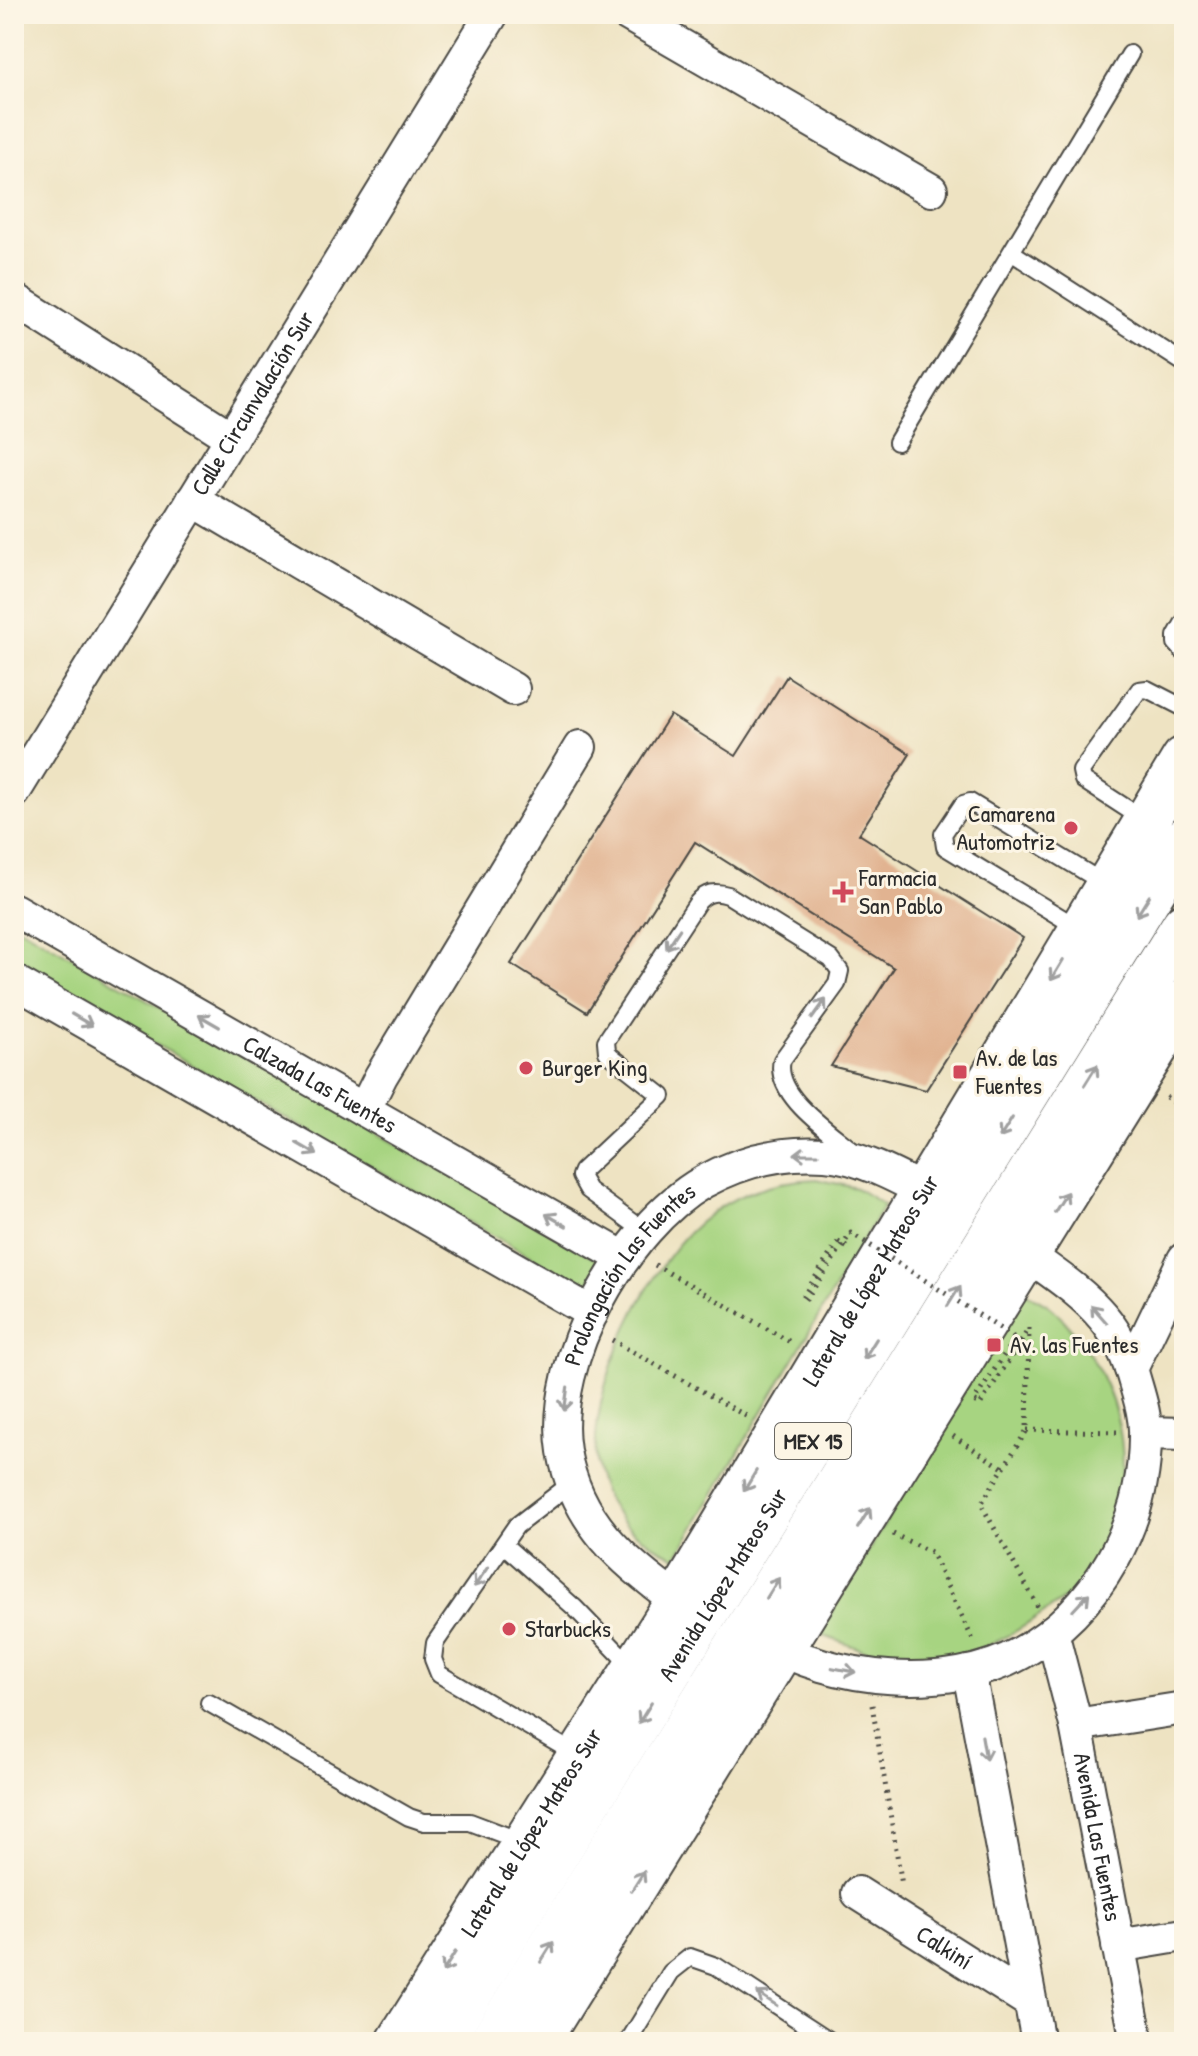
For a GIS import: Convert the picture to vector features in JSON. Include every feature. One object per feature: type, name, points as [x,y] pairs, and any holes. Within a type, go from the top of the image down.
[{"type":"main road","name":"Lateral de López Mateos Sur","points":[[399,2042],[678,1601],[822,1360],[940,1199],[1081,930],[1108,885],[1165,831],[1184,759]]},
{"type":"main road","name":"Avenida López Mateos Sur","points":[[440,2042],[940,1199],[1165,831]]},
{"type":"main road","name":"Avenida López Mateos Sur","points":[[491,2042],[764,1640],[1184,925]]},
{"type":"main road","points":[[537,2042],[764,1640],[863,1519],[1184,1002]]},
{"type":"street","name":"Calle Circunvalación Sur","points":[[14,792],[492,14]]},
{"type":"street","points":[[627,14],[931,190]]},
{"type":"street","points":[[14,299],[232,438]]},
{"type":"street","points":[[193,500],[513,689]]},
{"type":"street","points":[[364,1110],[381,1076],[580,747]]},
{"type":"street","name":"Calzada Las Fuentes","points":[[14,910],[364,1110],[633,1247]]},
{"type":"street","points":[[14,981],[590,1320]]},
{"type":"street","name":"Prolongación Las Fuentes","points":[[678,1601],[626,1562],[612,1547],[587,1512],[573,1482],[564,1449],[564,1404],[572,1362],[590,1320],[633,1247],[701,1183],[741,1164],[786,1154],[829,1154],[872,1167],[940,1199]]},
{"type":"street","points":[[764,1640],[833,1668],[867,1675],[906,1678],[978,1670],[1020,1653],[1052,1632],[1086,1598],[1103,1574],[1133,1517],[1143,1474],[1146,1433],[1131,1369],[1104,1318],[1082,1295],[1028,1255]]},
{"type":"street","points":[[1131,1369],[1184,1259]]},
{"type":"street","points":[[1146,1433],[1184,1434]]},
{"type":"street","name":"Avenida Las Fuentes","points":[[1052,1632],[1076,1725],[1137,2042]]},
{"type":"street","points":[[978,1670],[1038,2042]]},
{"type":"street","points":[[1076,1725],[1184,1708]]},
{"type":"street","name":"Calkiní","points":[[858,1893],[1030,2002]]},
{"type":"street","points":[[1118,1946],[1184,1935]]},
{"type":"lane","points":[[897,442],[1130,54]]},
{"type":"lane","points":[[1011,252],[1184,363]]},
{"type":"lane","points":[[1184,622],[1176,636],[1176,643],[1184,652]]},
{"type":"lane","points":[[1165,831],[1083,780],[1081,771],[1139,690],[1147,689],[1184,708]]},
{"type":"lane","points":[[1081,930],[945,847],[943,834],[963,804],[970,802],[1108,885]]},
{"type":"lane","points":[[633,1247],[580,1176],[662,1096],[611,1056],[607,1052],[606,1041],[697,903],[711,892],[728,895],[831,959],[840,971],[837,984],[782,1060],[780,1075],[786,1089],[803,1108],[872,1167]]},
{"type":"lane","points":[[573,1482],[516,1526],[435,1643],[433,1651],[439,1674],[579,1756]]},
{"type":"lane","points":[[504,1545],[575,1608],[635,1670]]},
{"type":"lane","points":[[209,1703],[409,1817],[424,1822],[470,1822],[525,1843]]},
{"type":"lane","points":[[628,2042],[671,1972],[690,1957],[716,1966],[832,2042]]},
{"type":"path","points":[[838,1242],[802,1298],[805,1301],[851,1233],[1015,1338],[974,1401],[980,1405],[1021,1342]]},
{"type":"path","points":[[633,1247],[822,1360]]},
{"type":"path","points":[[590,1320],[777,1434]]},
{"type":"path","points":[[1029,1328],[1027,1430],[981,1504],[1052,1632]]},
{"type":"path","points":[[926,1419],[1003,1468]]},
{"type":"path","points":[[1027,1430],[1146,1433]]},
{"type":"path","points":[[863,1519],[931,1552],[978,1670]]},
{"type":"path","points":[[867,1675],[908,1925]]},
{"type":"green space","points":[[14,924],[605,1264],[584,1287],[14,964]]},
{"type":"green space","points":[[817,1179],[856,1188],[884,1205],[676,1558],[642,1538],[623,1522],[602,1488],[596,1458],[597,1423],[619,1346],[656,1274],[699,1223],[726,1204],[754,1190],[784,1182]]},
{"type":"green space","points":[[1023,1291],[1051,1307],[1075,1333],[1107,1387],[1116,1416],[1122,1446],[1118,1507],[1094,1564],[1064,1599],[1026,1625],[972,1652],[942,1660],[900,1660],[819,1634]]},
{"type":"building","points":[[787,676],[910,754],[859,834],[1023,938],[926,1090],[831,1066],[894,968],[695,842],[587,1012],[511,964],[670,715],[736,756]]},
{"type":"place","name":"Camarena Automotriz","points":[[1071,828]]},
{"type":"place","name":"Farmacia San Pablo","points":[[843,892]]},
{"type":"place","name":"Burger King","points":[[526,1068]]},
{"type":"place","name":"Av. de las Fuentes","points":[[960,1072]]},
{"type":"place","name":"Av. las Fuentes","points":[[994,1345]]},
{"type":"place","name":"Starbucks","points":[[509,1629]]}]
